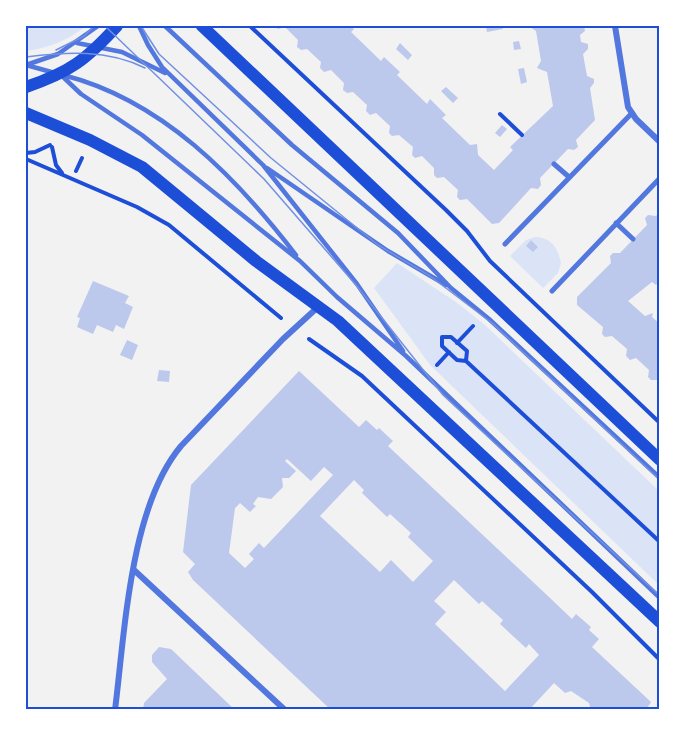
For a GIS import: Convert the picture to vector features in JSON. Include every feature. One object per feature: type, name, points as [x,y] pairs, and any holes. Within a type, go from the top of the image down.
[{"type":"main road","points":[[26,87],[61,75],[98,46],[117,26]]},
{"type":"main road","points":[[202,26],[660,460]]},
{"type":"main road","points":[[26,113],[90,140],[142,167],[256,261],[319,306],[362,342],[660,622]]},
{"type":"street","points":[[615,26],[628,107],[660,142]]},
{"type":"street","points":[[505,244],[632,113]]},
{"type":"street","points":[[554,164],[568,177]]},
{"type":"street","points":[[552,291],[660,178]]},
{"type":"street","points":[[616,223],[633,239]]},
{"type":"street","points":[[115,710],[134,570],[155,490],[168,461],[294,328],[319,306]]},
{"type":"street","points":[[134,570],[285,710]]},
{"type":"lane","points":[[26,65],[53,56],[77,43],[98,26]]},
{"type":"lane","points":[[139,26],[155,58],[170,76],[263,165],[357,284],[406,356]]},
{"type":"lane","points":[[165,26],[292,146],[398,233],[451,288],[489,319],[660,478]]},
{"type":"lane","points":[[77,43],[98,46],[132,56],[170,76]]},
{"type":"lane","points":[[26,65],[93,83],[121,96],[173,129],[221,168],[269,221],[300,261]]},
{"type":"lane","points":[[61,75],[81,94],[142,135],[300,261],[336,297],[406,356],[660,598]]},
{"type":"lane","points":[[263,165],[388,251],[451,288]]},
{"type":"path","points":[[250,26],[446,210],[467,231],[490,261],[660,423]]},
{"type":"path","points":[[500,114],[522,135]]},
{"type":"path","points":[[26,153],[44,150],[52,144],[56,165],[62,174]]},
{"type":"path","points":[[26,159],[137,207],[170,225],[294,328],[362,376],[592,592],[660,660]]},
{"type":"path","points":[[466,361],[467,351],[452,337],[442,337],[442,346],[457,360],[466,361],[660,542]]},
{"type":"shaded area","points":[[26,26],[86,26],[58,43],[26,51]]},
{"type":"shaded area","points":[[535,237],[553,244],[561,263],[558,273],[543,288],[510,256],[526,240]]},
{"type":"shaded area","points":[[397,263],[456,302],[485,325],[659,491],[659,585],[430,365],[374,288]]},
{"type":"building","points":[[274,26],[351,26],[354,29],[351,32],[381,61],[384,57],[400,72],[397,75],[427,104],[430,99],[446,115],[442,118],[470,145],[477,144],[478,155],[494,170],[513,150],[510,147],[553,106],[547,72],[537,68],[541,61],[536,31],[530,27],[584,26],[585,31],[580,35],[581,42],[588,44],[588,49],[583,54],[587,76],[594,79],[590,88],[595,120],[576,140],[578,147],[574,150],[568,149],[540,178],[541,185],[538,189],[531,188],[499,223],[492,224],[467,199],[460,200],[457,197],[458,190],[444,177],[437,178],[434,175],[434,168],[422,156],[415,158],[412,155],[413,147],[399,135],[392,136],[389,133],[390,126],[376,113],[370,115],[366,111],[367,105],[353,92],[347,93],[343,90],[344,83],[331,70],[324,72],[320,68],[321,62],[307,49],[301,50],[297,47],[298,40],[285,27],[278,29]]},
{"type":"building","points":[[486,26],[502,26],[503,29],[487,32]]},
{"type":"building","points":[[519,41],[521,49],[514,50],[513,42]]},
{"type":"building","points":[[400,43],[412,55],[408,60],[396,49]]},
{"type":"building","points":[[524,68],[527,82],[521,84],[518,69]]},
{"type":"building","points":[[446,87],[458,98],[453,103],[441,91]]},
{"type":"building","points":[[502,125],[507,129],[500,137],[495,133]]},
{"type":"building","points":[[660,212],[660,281],[656,285],[652,282],[628,301],[645,316],[653,313],[652,317],[660,324],[660,380],[651,380],[648,377],[649,370],[636,358],[630,360],[626,356],[627,349],[612,336],[605,337],[602,334],[603,327],[577,305],[577,297],[611,263],[610,256],[613,253],[620,253],[647,225],[645,218],[648,215],[656,216]]},
{"type":"building","points":[[531,240],[538,247],[533,252],[526,246]]},
{"type":"building","points":[[93,281],[129,296],[125,303],[133,307],[124,329],[116,325],[113,332],[97,325],[93,334],[77,327],[80,318],[77,317]]},
{"type":"building","points":[[127,340],[138,345],[132,360],[120,355]]},
{"type":"building","points":[[159,370],[170,371],[169,382],[157,381]]},
{"type":"building","points":[[299,371],[359,427],[366,420],[377,430],[379,428],[393,441],[388,446],[572,619],[576,614],[591,627],[589,630],[599,639],[592,647],[651,702],[646,710],[591,710],[589,703],[571,691],[565,693],[554,683],[529,710],[331,710],[193,580],[188,572],[195,564],[183,552],[191,485]],"holes":[[[287,459],[311,481],[324,467],[333,475],[264,548],[259,543],[249,554],[254,559],[245,568],[229,553],[235,508],[240,503],[250,512],[256,506],[253,504],[258,497],[271,499],[283,487],[282,478],[289,478],[296,471],[285,461]],[[354,480],[364,490],[362,493],[387,517],[390,514],[411,533],[408,537],[433,561],[413,582],[391,560],[380,572],[320,516]],[[454,580],[479,604],[482,601],[503,620],[500,624],[526,648],[529,644],[539,655],[505,691],[435,624],[446,612],[434,601]]]},
{"type":"building","points":[[159,647],[171,649],[235,710],[143,710],[144,703],[167,679],[152,662],[152,655]]},
{"type":"tram line","points":[[56,50],[84,36],[94,26]]},
{"type":"tram line","points":[[105,26],[264,179],[356,285],[443,395],[660,596]]},
{"type":"tram line","points":[[141,26],[159,54],[271,158],[378,245],[430,276],[492,323],[660,480]]},
{"type":"tram line","points":[[26,57],[71,53],[101,55],[145,68]]}]
